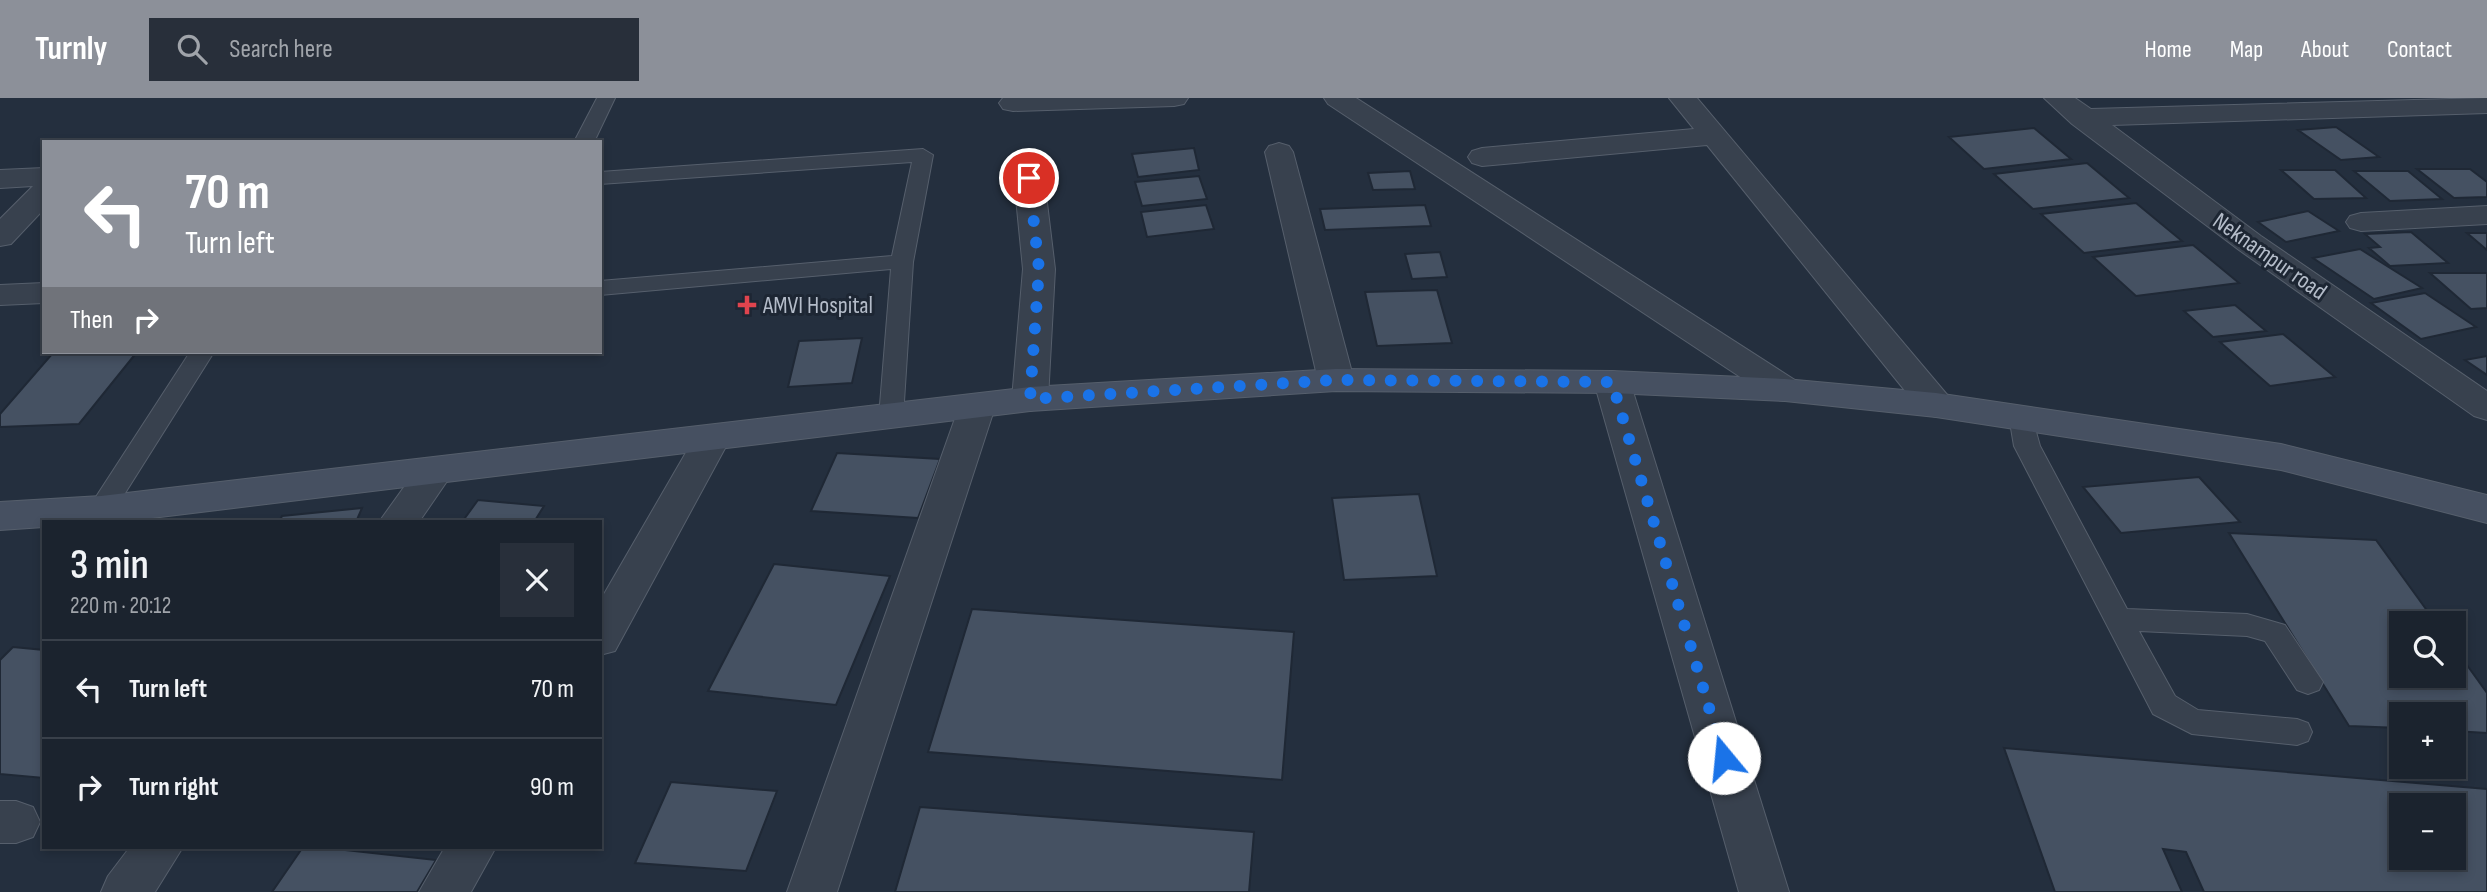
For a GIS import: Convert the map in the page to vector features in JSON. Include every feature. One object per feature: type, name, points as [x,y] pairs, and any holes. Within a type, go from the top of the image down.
[{"type":"street","points":[[1013,103],[1174,98]]},
{"type":"street","points":[[1338,98],[1785,390]]},
{"type":"street","points":[[1683,98],[1936,405]]},
{"type":"street","name":"Neknampur road","points":[[2058,98],[2250,243],[2487,408]]},
{"type":"street","points":[[2082,118],[2487,104]]},
{"type":"street","points":[[1482,157],[1714,136]]},
{"type":"street","points":[[1279,152],[1336,380]]},
{"type":"street","points":[[0,179],[42,177]]},
{"type":"street","points":[[1029,178],[1039,269],[1030,399]]},
{"type":"street","points":[[0,237],[42,194]]},
{"type":"street","points":[[2361,222],[2487,215]]},
{"type":"street","points":[[0,295],[42,293]]},
{"type":"street","points":[[0,516],[101,510],[1030,399],[1336,380],[1612,382],[1785,390],[1936,405],[2281,457],[2487,509]]},
{"type":"street","points":[[1612,382],[1764,892]]},
{"type":"street","points":[[812,892],[977,407]]},
{"type":"street","points":[[602,635],[712,439]]},
{"type":"street","points":[[399,520],[435,471]]},
{"type":"street","points":[[126,892],[158,849]]},
{"type":"street","points":[[444,892],[471,849]]},
{"type":"lane","points":[[585,140],[606,98]]},
{"type":"lane","points":[[602,178],[923,155],[902,262],[891,417]]},
{"type":"lane","points":[[602,288],[902,262]]},
{"type":"lane","points":[[101,510],[201,354]]},
{"type":"lane","points":[[2021,416],[2027,446],[2164,705],[2192,722],[2297,732]]},
{"type":"lane","points":[[2118,619],[2247,625],[2275,633],[2308,682]]},
{"type":"building","points":[[2336,127],[2379,157],[2341,160],[2298,130]]},
{"type":"building","points":[[2034,128],[2071,159],[1984,169],[1949,137]]},
{"type":"building","points":[[1194,148],[1199,170],[1138,177],[1132,154]]},
{"type":"building","points":[[2087,163],[2129,198],[2033,209],[1994,174]]},
{"type":"building","points":[[2417,169],[2470,169],[2487,182],[2487,197],[2454,198]]},
{"type":"building","points":[[2281,170],[2335,170],[2366,198],[2314,199]]},
{"type":"building","points":[[1410,171],[1415,189],[1373,190],[1368,173]]},
{"type":"building","points":[[2354,171],[2408,171],[2442,199],[2390,201]]},
{"type":"building","points":[[1199,176],[1207,199],[1142,206],[1135,182]]},
{"type":"building","points":[[2136,203],[2182,241],[2084,253],[2041,214]]},
{"type":"building","points":[[1206,205],[1214,229],[1147,237],[1141,212]]},
{"type":"building","points":[[1425,205],[1431,226],[1325,230],[1320,209]]},
{"type":"building","points":[[2308,211],[2339,231],[2286,242],[2258,222]]},
{"type":"building","points":[[2411,232],[2448,263],[2390,266],[2369,248],[2380,247],[2365,234]]},
{"type":"building","points":[[2467,233],[2487,233],[2487,250]]},
{"type":"building","points":[[2193,245],[2239,283],[2136,296],[2093,257]]},
{"type":"building","points":[[2360,249],[2422,288],[2374,299],[2313,258]]},
{"type":"building","points":[[1440,252],[1447,277],[1412,279],[1405,254]]},
{"type":"building","points":[[2430,273],[2487,273],[2487,308],[2471,309]]},
{"type":"building","points":[[1437,290],[1452,343],[1377,346],[1365,292]]},
{"type":"building","points":[[2425,293],[2476,327],[2421,339],[2371,303]]},
{"type":"building","points":[[2235,305],[2266,331],[2213,337],[2184,311]]},
{"type":"building","points":[[2283,334],[2335,377],[2270,386],[2220,342]]},
{"type":"building","points":[[862,338],[852,383],[788,387],[799,341]]},
{"type":"building","points":[[52,354],[135,354],[79,424],[0,427],[0,414]]},
{"type":"building","points":[[2487,356],[2487,375],[2465,360]]},
{"type":"building","points":[[837,453],[940,459],[918,518],[811,511]]},
{"type":"building","points":[[2199,477],[2240,522],[2121,533],[2083,487]]},
{"type":"building","points":[[1419,494],[1437,576],[1344,580],[1332,498]]},
{"type":"building","points":[[478,500],[544,506],[535,520],[463,520]]},
{"type":"building","points":[[362,508],[357,520],[280,520],[282,516]]},
{"type":"building","points":[[2229,533],[2376,540],[2427,611],[2389,611],[2389,688],[2466,688],[2466,664],[2487,693],[2487,733],[2466,732],[2466,702],[2389,702],[2389,728],[2349,726]]},
{"type":"building","points":[[774,564],[890,576],[836,705],[708,691]]},
{"type":"building","points":[[972,609],[1294,632],[1282,780],[928,752]]},
{"type":"building","points":[[13,647],[42,650],[42,778],[0,774],[0,660]]},
{"type":"building","points":[[2004,748],[2487,789],[2487,892],[2204,892],[2186,852],[2163,849],[2182,892],[2055,892]]},
{"type":"building","points":[[671,782],[777,791],[746,871],[635,863]]},
{"type":"building","points":[[920,807],[1254,832],[1249,892],[895,892]]},
{"type":"building","points":[[302,849],[336,849],[436,860],[417,892],[272,892]]},
{"type":"place","name":"AMVI Hospital","points":[[747,305]]},
{"type":"route","points":[[1029,178],[1039,269],[1030,399],[1336,380],[1612,382],[1724,758]]}]
